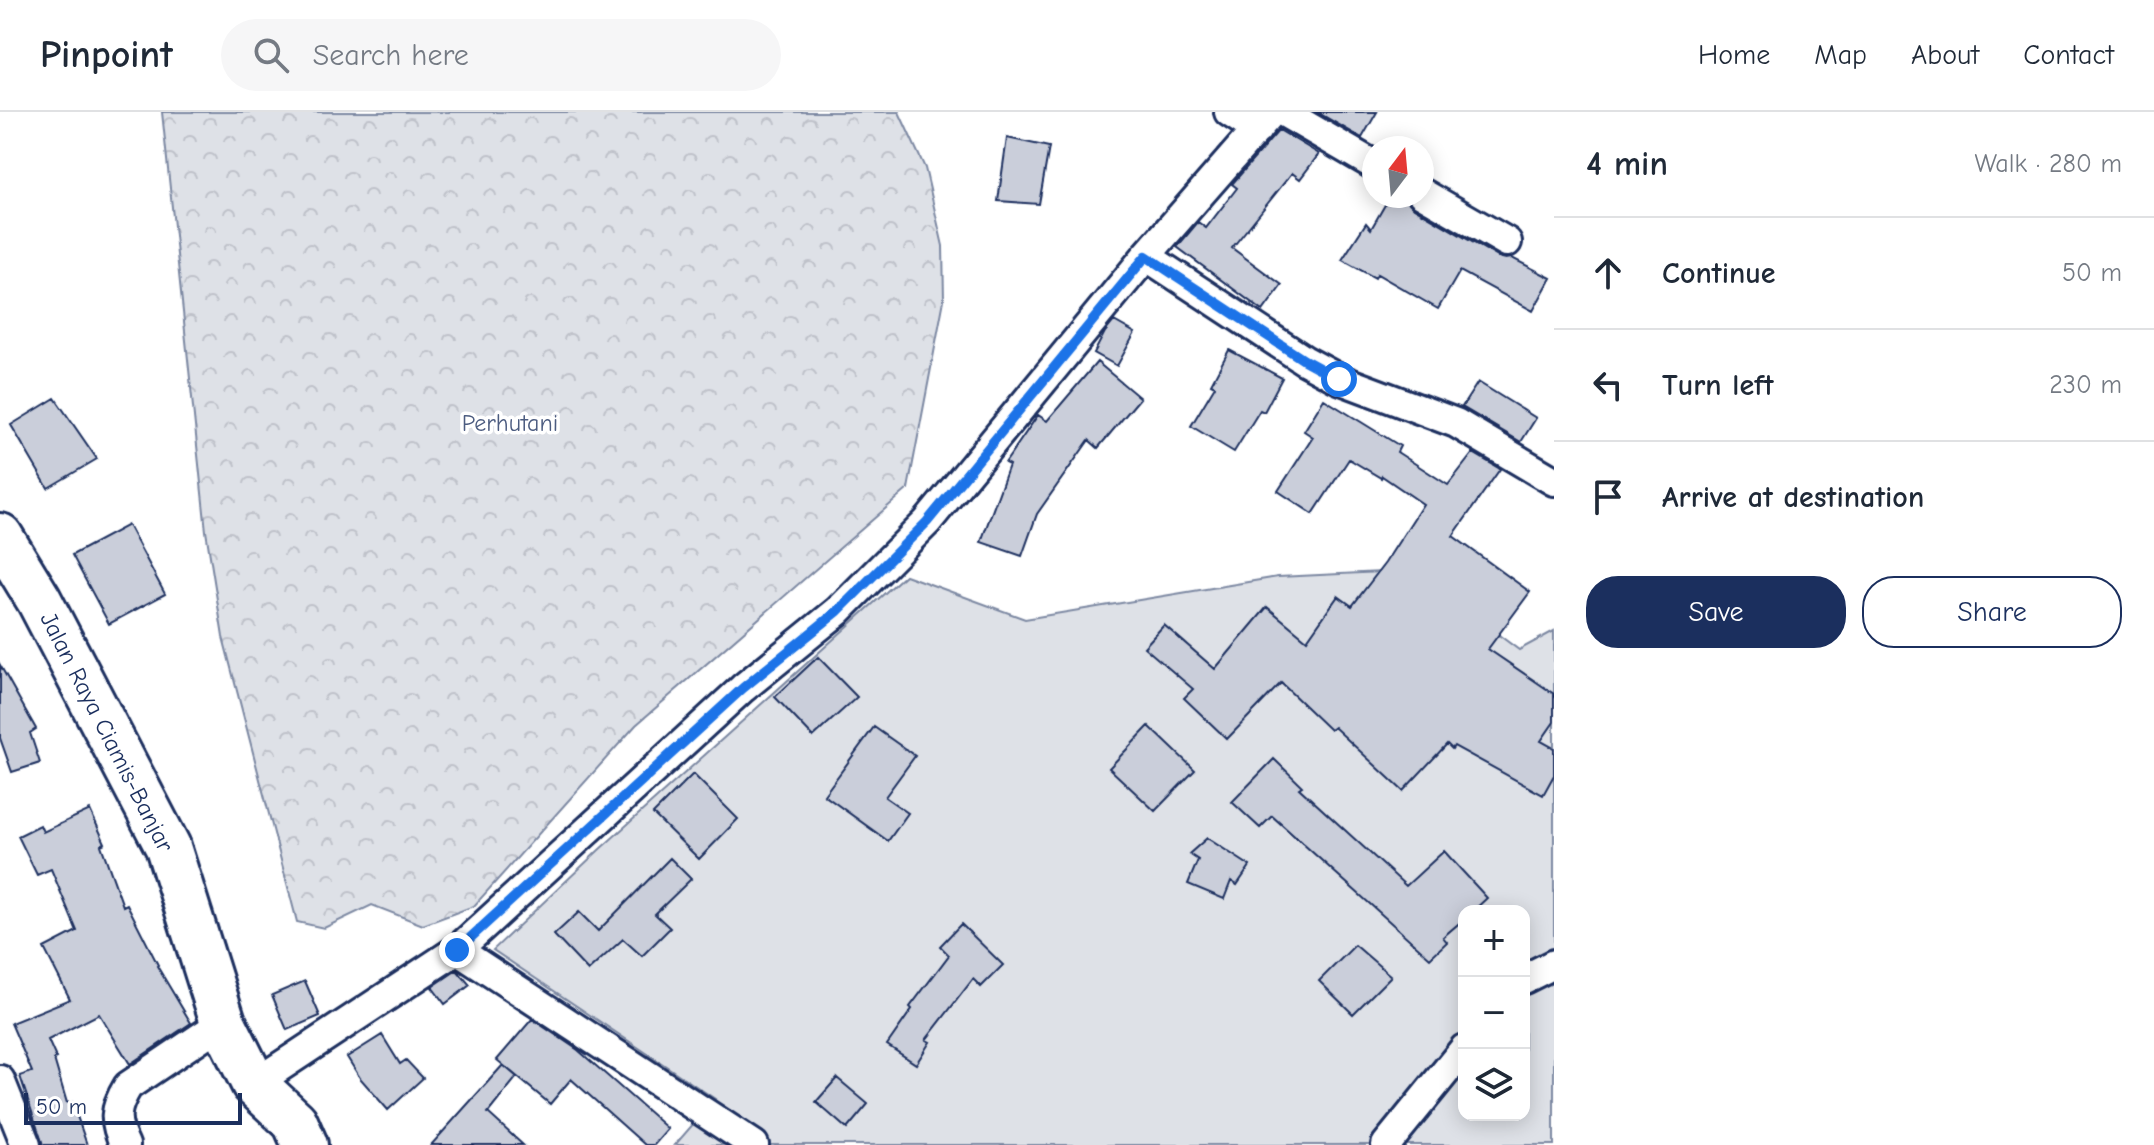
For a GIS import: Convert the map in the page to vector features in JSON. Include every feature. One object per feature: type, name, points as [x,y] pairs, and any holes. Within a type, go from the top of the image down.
[{"type":"highway","name":"Jalan Raya Ciamis-Banjar","points":[[0,536],[39,600],[168,847],[223,1022],[254,1084],[295,1122],[305,1145]]},
{"type":"street","points":[[254,1084],[457,950],[743,688],[838,611],[927,522],[1146,256],[1264,121],[1229,112]]},
{"type":"street","points":[[1283,112],[1362,158]]},
{"type":"street","points":[[1434,200],[1507,242]]},
{"type":"street","points":[[1146,256],[1316,367],[1339,379],[1456,423],[1554,481]]},
{"type":"street","points":[[457,950],[754,1145]]},
{"type":"street","points":[[1528,977],[1554,964]]},
{"type":"street","points":[[125,1145],[116,1128],[117,1109],[128,1086],[223,1022]]},
{"type":"street","points":[[1386,1145],[1458,1056]]},
{"type":"street","points":[[0,1080],[26,1145]]},
{"type":"green space","name":"Perhutani","points":[[162,112],[899,112],[925,168],[943,246],[944,300],[908,489],[636,725],[474,906],[423,925],[372,905],[324,928],[297,922],[223,637],[206,531]]},
{"type":"green space","points":[[1382,572],[1445,595],[1519,650],[1554,631],[1554,1145],[675,1145],[715,1099],[493,950],[599,850],[905,575],[1025,619],[1278,577]]},
{"type":"building","points":[[1317,112],[1377,112],[1362,138]]},
{"type":"building","points":[[1279,130],[1319,154],[1300,179],[1292,173],[1232,248],[1282,285],[1263,311],[1177,247],[1198,222],[1206,228],[1237,188],[1232,184]]},
{"type":"building","points":[[1007,138],[1049,147],[1039,204],[998,201]]},
{"type":"building","points":[[1383,208],[1414,208],[1498,257],[1512,258],[1551,278],[1533,311],[1460,271],[1438,309],[1377,274],[1375,278],[1342,260],[1366,223],[1371,229]]},
{"type":"building","points":[[1114,321],[1135,333],[1117,366],[1094,353]]},
{"type":"building","points":[[1229,350],[1282,378],[1264,412],[1260,410],[1234,452],[1191,426],[1215,386],[1211,384]]},
{"type":"building","points":[[1097,362],[1140,398],[1098,448],[1089,440],[1037,514],[1022,556],[981,542],[1009,465],[1005,463],[1038,415],[1047,421]]},
{"type":"building","points":[[1478,382],[1536,418],[1521,442],[1462,407]]},
{"type":"building","points":[[55,398],[97,459],[48,488],[11,425]]},
{"type":"building","points":[[1324,399],[1400,446],[1397,452],[1448,485],[1473,453],[1500,469],[1453,536],[1530,592],[1488,649],[1554,694],[1554,722],[1541,741],[1554,748],[1554,775],[1543,795],[1447,744],[1403,791],[1334,727],[1330,730],[1281,683],[1227,739],[1184,698],[1193,689],[1144,647],[1164,625],[1215,669],[1267,607],[1307,640],[1338,596],[1352,606],[1385,563],[1423,504],[1382,476],[1349,459],[1313,514],[1278,491],[1313,437],[1304,431]]},
{"type":"building","points":[[128,525],[165,594],[109,624],[72,555]]},
{"type":"building","points":[[818,657],[857,697],[813,737],[775,697]]},
{"type":"building","points":[[0,665],[36,729],[30,733],[40,763],[12,772],[0,738]]},
{"type":"building","points":[[1149,726],[1195,770],[1155,811],[1109,768]]},
{"type":"building","points":[[874,727],[915,756],[885,797],[908,813],[888,841],[824,795]]},
{"type":"building","points":[[1274,759],[1302,786],[1299,788],[1406,886],[1444,851],[1487,898],[1479,905],[1458,905],[1458,924],[1443,937],[1447,942],[1430,958],[1272,816],[1260,828],[1232,802]]},
{"type":"building","points":[[693,774],[738,819],[699,859],[653,814]]},
{"type":"building","points":[[90,810],[105,843],[101,845],[123,906],[127,904],[157,966],[191,1023],[130,1064],[99,1014],[48,1040],[56,1058],[67,1103],[72,1102],[87,1145],[43,1145],[20,1076],[32,1072],[11,1023],[70,999],[44,948],[77,931],[51,869],[37,875],[18,836],[40,825],[43,832]]},
{"type":"building","points":[[1207,838],[1250,866],[1237,885],[1231,881],[1224,899],[1188,884],[1198,860],[1189,854]]},
{"type":"building","points":[[670,858],[691,879],[655,914],[670,928],[642,956],[623,939],[588,971],[554,935],[579,912],[598,931]]},
{"type":"building","points":[[961,924],[1003,965],[981,987],[973,979],[926,1040],[930,1042],[916,1064],[887,1045],[912,1009],[910,1007],[949,955],[940,946]]},
{"type":"building","points":[[1355,945],[1391,976],[1353,1014],[1319,981]]},
{"type":"building","points":[[457,970],[470,985],[445,1004],[432,987]]},
{"type":"building","points":[[305,981],[320,1016],[287,1030],[272,995]]},
{"type":"building","points":[[532,1019],[578,1050],[668,1129],[654,1145],[645,1145],[571,1079],[550,1104],[497,1060]]},
{"type":"building","points":[[382,1035],[400,1064],[406,1060],[423,1078],[388,1110],[360,1078],[347,1057]]},
{"type":"building","points":[[503,1065],[517,1077],[488,1113],[523,1145],[431,1145]]},
{"type":"building","points":[[837,1078],[868,1104],[847,1129],[816,1102]]},
{"type":"route","points":[[457,950],[743,688],[838,611],[927,522],[1146,256],[1304,360],[1339,379]]}]
